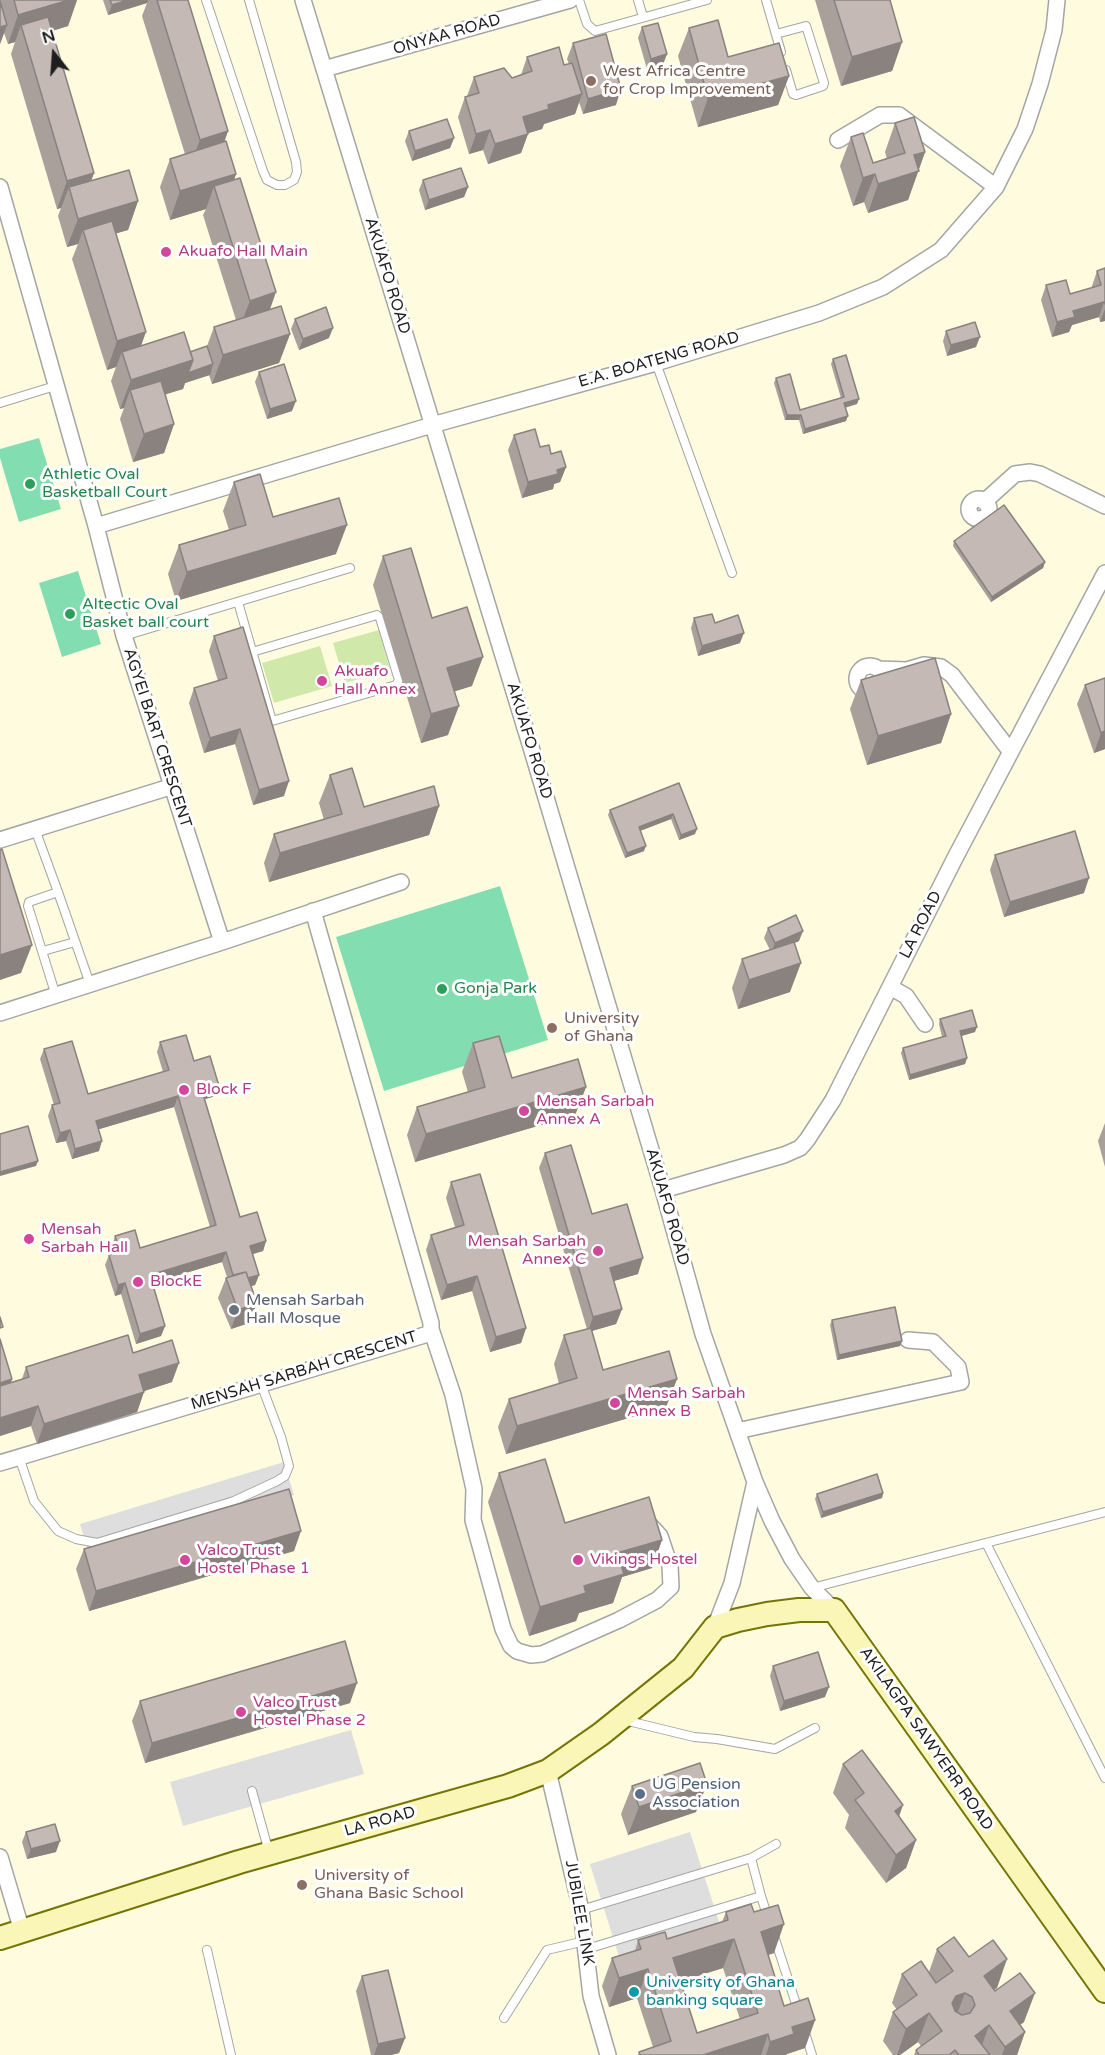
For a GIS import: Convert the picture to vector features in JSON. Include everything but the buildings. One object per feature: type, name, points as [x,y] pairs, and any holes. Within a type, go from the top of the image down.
[{"type":"street","name":"AKUAFO ROAD","points":[[303,0],[530,744],[704,1334],[755,1482]]},
{"type":"street","name":"ONYAA ROAD","points":[[324,69],[570,0]]},
{"type":"street","name":"E.A. BOATENG ROAD","points":[[96,526],[432,425],[656,363],[819,313],[883,287],[940,250],[996,187],[1025,129],[1040,84],[1054,30],[1057,0]]},
{"type":"street","points":[[838,141],[880,115],[899,115],[996,187]]},
{"type":"street","name":"AGYEI BART CRESCENT","points":[[0,187],[96,526],[124,636],[222,942]]},
{"type":"street","points":[[984,502],[1015,474],[1030,472],[1040,474],[1105,506]]},
{"type":"street","name":"LA ROAD","points":[[663,1190],[784,1155],[800,1148],[807,1140],[833,1100],[1010,751],[1105,573]]},
{"type":"street","points":[[879,669],[907,670],[924,665],[941,667],[952,675],[1010,751]]},
{"type":"street","points":[[0,840],[173,786]]},
{"type":"street","points":[[0,1012],[56,996],[401,882]]},
{"type":"street","name":"MENSAH SARBAH CRESCENT","points":[[0,1462],[428,1334],[431,1329],[313,911]]},
{"type":"street","points":[[890,987],[906,996],[925,1024]]},
{"type":"street","points":[[431,1329],[453,1395],[469,1465],[474,1489],[473,1520],[503,1629],[517,1651],[542,1654],[619,1620],[657,1600],[671,1587],[670,1566],[660,1536],[645,1520]]},
{"type":"street","points":[[737,1431],[961,1382],[958,1367],[933,1342],[908,1340]]},
{"type":"street","name":"LA ROAD","points":[[0,1938],[270,1853],[508,1786],[548,1771],[620,1719],[683,1668],[715,1627],[732,1583],[755,1482]]},
{"type":"street","name":"AKILAGPA SAWYERR ROAD","points":[[755,1482],[792,1559],[812,1588],[834,1610],[1105,1991]]},
{"type":"street","points":[[715,1627],[767,1614],[799,1610],[834,1610]]},
{"type":"street","name":"JUBILEE LINK","points":[[548,1771],[581,1910],[587,1945],[591,1996],[608,2055]]},
{"type":"street","points":[[0,1857],[22,1931]]},
{"type":"lane","points":[[206,0],[263,171],[267,180],[277,185],[285,185],[294,180],[297,172],[296,162],[249,0]]},
{"type":"lane","points":[[579,0],[587,24],[595,31],[707,0]]},
{"type":"lane","points":[[638,0],[643,17]]},
{"type":"lane","points":[[766,0],[793,93],[800,95],[823,86],[806,26],[776,34]]},
{"type":"lane","points":[[656,363],[732,573]]},
{"type":"lane","points":[[0,403],[55,386]]},
{"type":"lane","points":[[124,636],[350,568]]},
{"type":"lane","points":[[238,602],[252,652],[272,721],[396,685],[399,680],[380,618],[377,615],[252,652]]},
{"type":"lane","points":[[35,829],[90,984]]},
{"type":"lane","points":[[56,996],[28,906],[29,902],[58,892]]},
{"type":"lane","points":[[42,951],[75,942]]},
{"type":"lane","points":[[19,1457],[34,1501],[58,1531],[76,1539],[97,1543],[234,1501],[277,1482],[285,1476],[289,1466],[281,1437],[261,1384]]},
{"type":"lane","points":[[812,1588],[1105,1512]]},
{"type":"lane","points":[[986,1543],[1105,1778]]},
{"type":"lane","points":[[620,1719],[694,1737],[775,1749],[815,1728]]},
{"type":"lane","points":[[252,1791],[270,1853]]},
{"type":"lane","points":[[581,1910],[751,1858],[776,1844]]},
{"type":"lane","points":[[751,1858],[812,2055]]},
{"type":"lane","points":[[504,2018],[548,1950],[587,1945],[761,1896]]},
{"type":"lane","points":[[207,1950],[231,2055]]},
{"type":"shaded area","name":"University of Ghana","points":[[0,0],[1105,0],[1105,2055],[0,2055]]},
{"type":"shaded area","points":[[284,1462],[294,1495],[90,1557],[80,1524]]},
{"type":"shaded area","points":[[351,1730],[364,1774],[183,1826],[170,1782]]},
{"type":"shaded area","points":[[690,1832],[721,1928],[620,1960],[590,1864]]},
{"type":"green space","name":"Athletic Oval Basketball Court","points":[[39,438],[61,509],[19,522],[0,458],[0,449]]},
{"type":"green space","name":"Altectic Oval Basket ball court","points":[[78,571],[101,644],[62,657],[39,583]]},
{"type":"green space","points":[[379,630],[390,670],[345,683],[333,643]]},
{"type":"green space","points":[[320,646],[332,686],[274,703],[262,663]]},
{"type":"green space","name":"Gonja Park","points":[[500,886],[548,1040],[384,1091],[336,937]]},
{"type":"place","name":"West Africa Centre for Crop Improvement","points":[[591,81]]},
{"type":"place","name":"Akuafo Hall Main","points":[[166,252]]},
{"type":"place","name":"Athletic Oval Basketball Court","points":[[30,484]]},
{"type":"place","name":"Altectic Oval Basket ball court","points":[[70,614]]},
{"type":"place","name":"Akuafo Hall Annex","points":[[322,681]]},
{"type":"place","name":"Gonja Park","points":[[442,989]]},
{"type":"place","name":"University of Ghana","points":[[552,1028]]},
{"type":"place","name":"Block F","points":[[184,1090]]},
{"type":"place","name":"Mensah Sarbah Annex A","points":[[524,1111]]},
{"type":"place","name":"Mensah Sarbah Hall","points":[[29,1239]]},
{"type":"place","name":"Mensah Sarbah Annex C","points":[[598,1251]]},
{"type":"place","name":"BlockE","points":[[138,1282]]},
{"type":"place","name":"Mensah Sarbah Hall Mosque","points":[[234,1310]]},
{"type":"place","name":"Mensah Sarbah Annex B","points":[[615,1403]]},
{"type":"place","name":"Valco Trust Hostel Phase 1","points":[[185,1560]]},
{"type":"place","name":"Vikings Hostel","points":[[578,1560]]},
{"type":"place","name":"Valco Trust Hostel Phase 2","points":[[241,1712]]},
{"type":"place","name":"UG Pension Association","points":[[640,1794]]},
{"type":"place","name":"University of Ghana Basic School","points":[[302,1885]]},
{"type":"place","name":"University of Ghana banking square","points":[[634,1992]]}]
